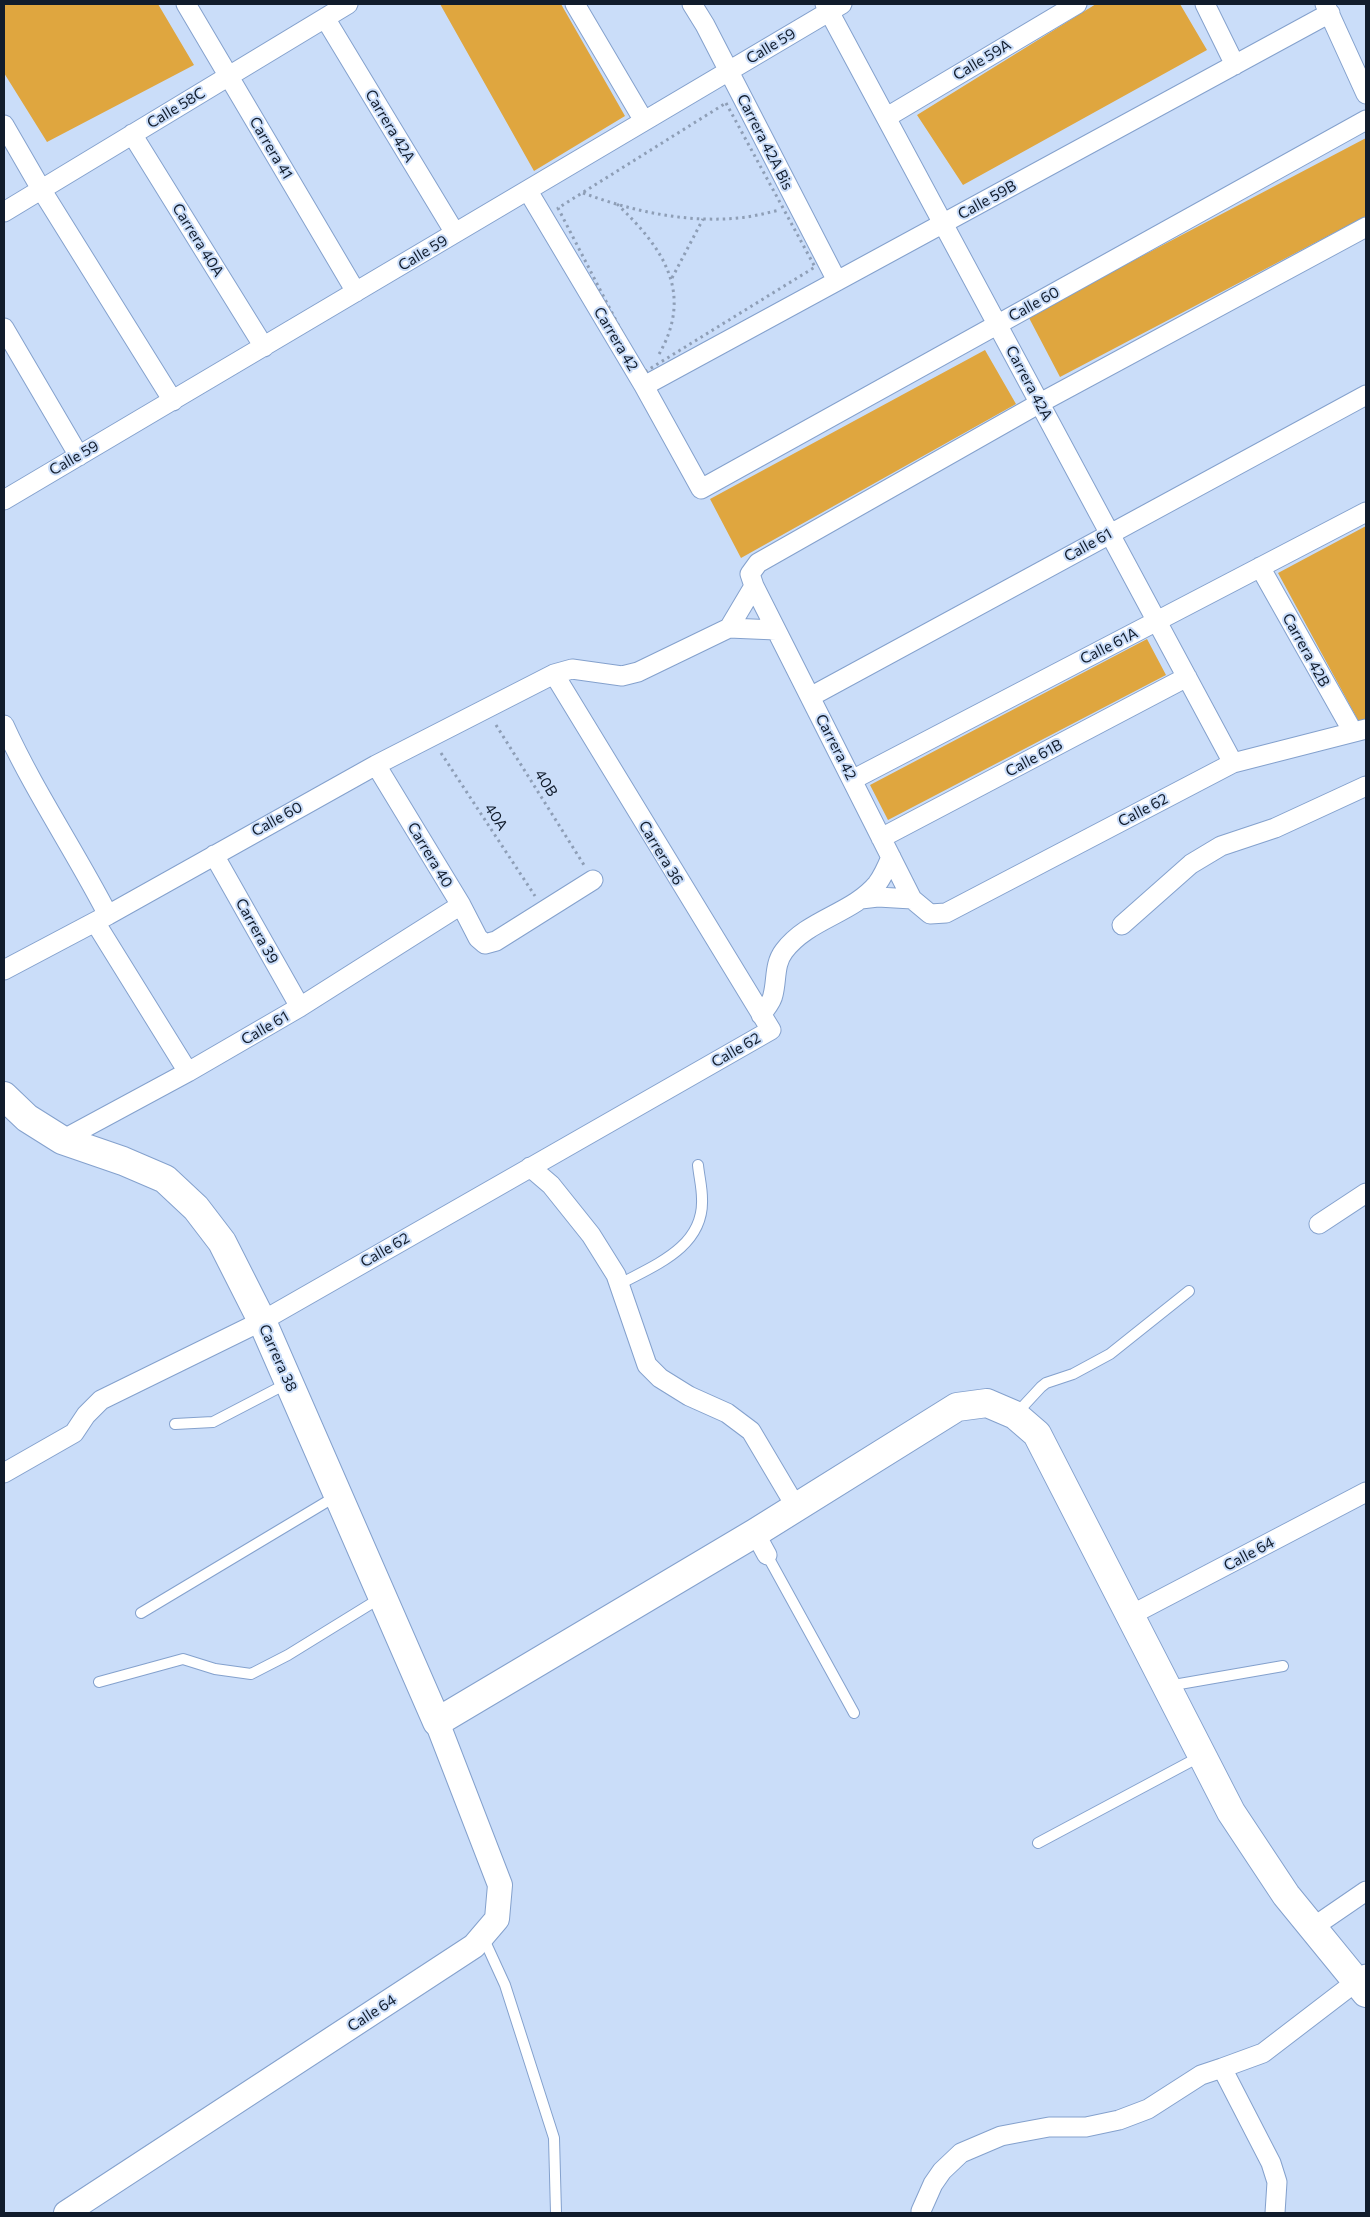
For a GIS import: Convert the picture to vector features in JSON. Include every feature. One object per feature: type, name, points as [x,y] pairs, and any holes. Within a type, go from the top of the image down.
[{"type":"main road","name":"Carrera 38","points":[[4,1096],[27,1118],[62,1140],[123,1161],[165,1179],[196,1208],[222,1242],[262,1321],[437,1722]]},
{"type":"main road","points":[[437,1722],[761,1544],[796,1507],[957,1407],[987,1403],[1015,1416],[1037,1434],[1230,1812],[1286,1895],[1312,1928],[1362,1983]]},
{"type":"street","name":"Carrera 41","points":[[186,4],[356,292]]},
{"type":"street","name":"Calle 58C","points":[[4,212],[348,4]]},
{"type":"street","points":[[575,4],[644,122]]},
{"type":"street","name":"Carrera 42A Bis","points":[[692,4],[729,71],[837,282]]},
{"type":"street","name":"Calle 59A","points":[[887,117],[1076,4]]},
{"type":"street","points":[[1204,4],[1235,65]]},
{"type":"street","name":"Carrera 42A","points":[[832,6],[887,117],[1233,763]]},
{"type":"street","name":"Calle 59","points":[[4,500],[644,122],[832,6]]},
{"type":"street","points":[[1328,8],[1366,94]]},
{"type":"street","name":"Calle 59B","points":[[647,378],[837,282],[944,224],[1235,65],[1328,8]]},
{"type":"street","name":"Carrera 42A","points":[[325,18],[455,234]]},
{"type":"street","name":"Calle 60","points":[[701,489],[1366,120]]},
{"type":"street","points":[[4,126],[41,190],[173,401]]},
{"type":"street","name":"Carrera 40A","points":[[132,134],[264,347]]},
{"type":"street","name":"Carrera 42","points":[[528,191],[647,378],[701,489]]},
{"type":"street","points":[[776,630],[729,628],[758,563],[1040,403],[1366,227]]},
{"type":"street","points":[[4,328],[79,456]]},
{"type":"street","name":"Calle 61","points":[[810,697],[1366,395]]},
{"type":"street","name":"Calle 61A","points":[[852,780],[1366,512]]},
{"type":"street","name":"Carrera 42B","points":[[1260,567],[1360,730]]},
{"type":"street","name":"Carrera 42","points":[[752,580],[912,899],[930,914]]},
{"type":"street","name":"Calle 60","points":[[4,970],[102,919],[376,764],[554,674],[572,669],[622,676],[638,672],[729,628]]},
{"type":"street","name":"Carrera 36","points":[[554,674],[766,1022]]},
{"type":"street","name":"Calle 61B","points":[[881,838],[1187,677]]},
{"type":"street","points":[[4,725],[22,765],[90,880],[102,919],[188,1072]]},
{"type":"street","name":"Calle 62","points":[[930,914],[946,913],[1233,763],[1360,730]]},
{"type":"street","name":"Carrera 40","points":[[376,764],[461,906],[478,938],[485,944],[496,941],[543,910]]},
{"type":"street","points":[[1122,925],[1184,870],[1221,846],[1275,828],[1366,786]]},
{"type":"street","name":"Carrera 39","points":[[214,855],[300,1007]]},
{"type":"street","points":[[766,1022],[773,997],[776,970],[783,951],[804,932],[861,899],[880,881],[891,857]]},
{"type":"street","points":[[543,910],[590,875]]},
{"type":"street","points":[[861,899],[878,897],[912,899]]},
{"type":"street","name":"Calle 61","points":[[62,1140],[188,1072],[300,1007],[461,906]]},
{"type":"street","name":"Calle 62","points":[[4,1473],[74,1433],[86,1415],[100,1400],[262,1321],[530,1167],[766,1022]]},
{"type":"street","points":[[530,1167],[550,1185],[591,1235],[616,1275],[647,1365],[660,1378],[688,1396],[727,1413],[751,1431],[796,1507]]},
{"type":"street","points":[[1319,1224],[1366,1193]]},
{"type":"street","name":"Calle 64","points":[[1131,1615],[1366,1492]]},
{"type":"street","name":"Calle 64","points":[[66,2213],[474,1946],[497,1919],[500,1885],[437,1722]]},
{"type":"street","points":[[1312,1928],[1366,1892]]},
{"type":"street","points":[[921,2211],[933,2184],[942,2171],[961,2153],[1001,2136],[1049,2127],[1086,2127],[1119,2120],[1148,2109],[1201,2074],[1263,2052],[1362,1983]]},
{"type":"street","points":[[1222,2068],[1271,2164],[1277,2182],[1275,2213]]},
{"type":"lane","points":[[620,1284],[670,1257],[687,1244],[698,1224],[703,1200],[698,1164]]},
{"type":"lane","points":[[1015,1416],[1046,1383],[1073,1374],[1110,1354],[1189,1291]]},
{"type":"lane","points":[[175,1424],[213,1422],[289,1383]]},
{"type":"lane","points":[[141,1613],[338,1494]]},
{"type":"lane","points":[[761,1544],[854,1713]]},
{"type":"lane","points":[[99,1682],[183,1659],[215,1669],[251,1674],[288,1655],[382,1596]]},
{"type":"lane","points":[[1167,1686],[1283,1666]]},
{"type":"lane","points":[[1038,1843],[1202,1755]]},
{"type":"lane","points":[[482,1936],[505,1985],[554,2138],[556,2213]]},
{"type":"path","points":[[726,103],[815,267],[647,378],[643,374],[558,208],[726,103]]},
{"type":"path","points":[[582,192],[616,204],[679,217],[703,219],[740,218],[783,210]]},
{"type":"path","points":[[616,204],[637,223],[652,243],[672,279],[674,295],[672,317],[665,345],[647,378]]},
{"type":"path","points":[[672,279],[703,219]]},
{"type":"path","name":"40B","points":[[485,708],[590,875]]},
{"type":"path","name":"40A","points":[[430,737],[543,910]]},
{"type":"shaded area","points":[[4,4],[158,4],[194,65],[47,142],[4,73]]},
{"type":"shaded area","points":[[440,4],[561,4],[625,116],[534,171]]},
{"type":"shaded area","points":[[1096,4],[1180,4],[1207,50],[963,185],[917,115]]},
{"type":"shaded area","points":[[1366,138],[1366,216],[1060,377],[1028,316]]},
{"type":"shaded area","points":[[985,350],[1016,404],[741,558],[710,499]]},
{"type":"shaded area","points":[[1366,526],[1366,721],[1359,722],[1278,573]]},
{"type":"shaded area","points":[[1147,639],[1166,675],[888,820],[870,785]]}]
